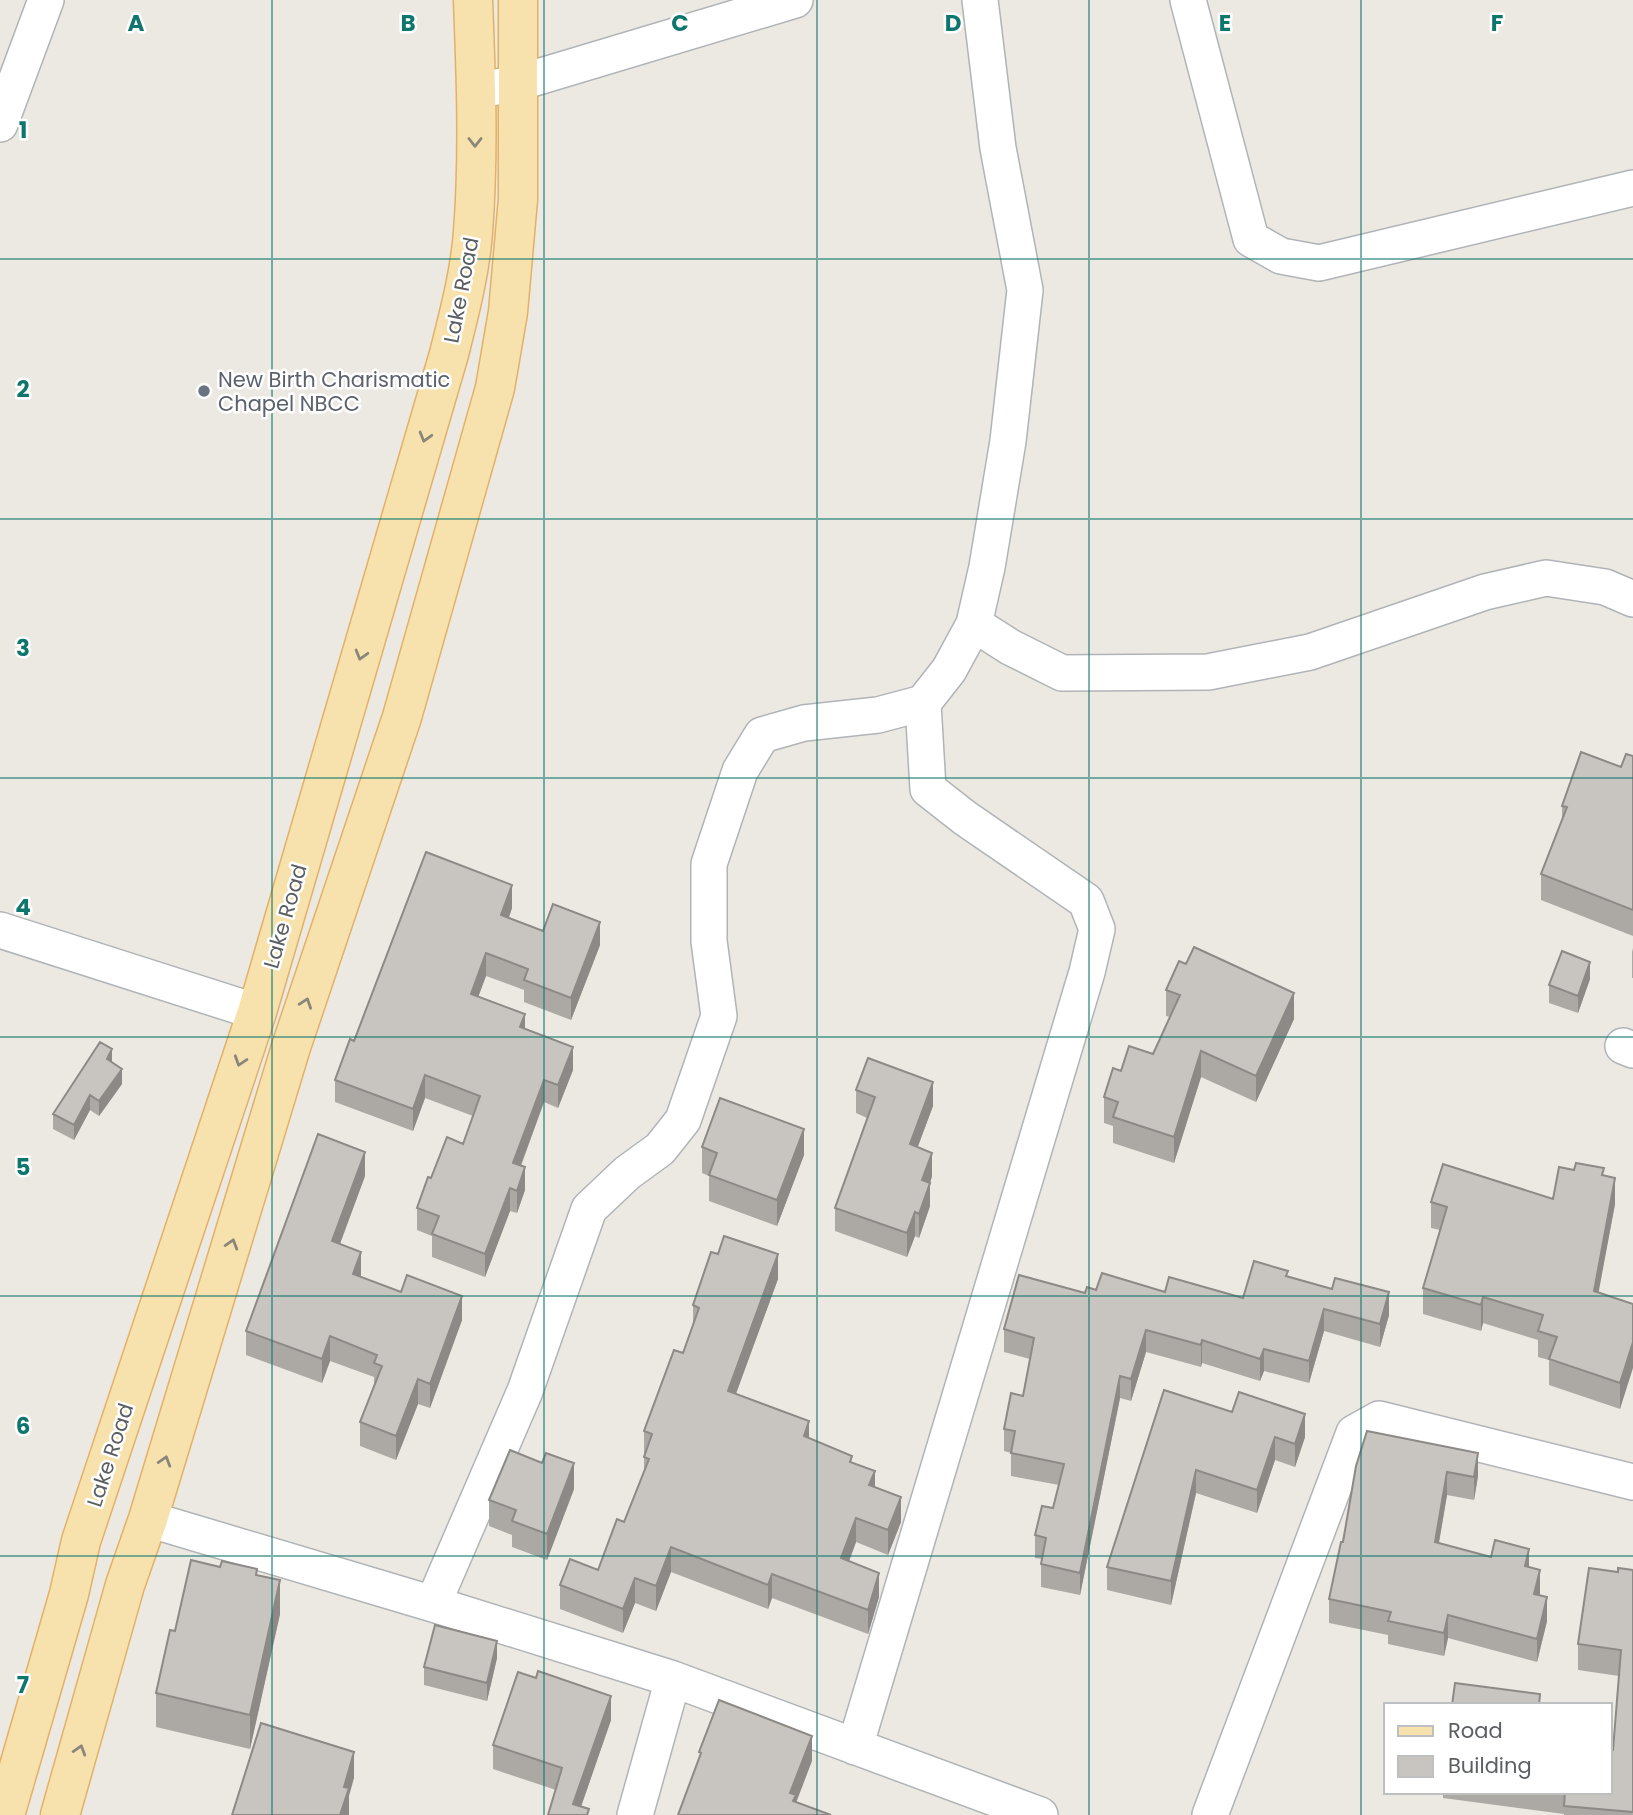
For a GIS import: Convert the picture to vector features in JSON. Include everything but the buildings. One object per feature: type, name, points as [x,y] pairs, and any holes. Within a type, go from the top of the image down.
[{"type":"main road","name":"Lake Road","points":[[5,1815],[69,1594],[81,1541],[257,1012],[449,354],[464,292],[473,234],[473,0]]},
{"type":"main road","name":"Lake Road","points":[[60,1815],[125,1586],[148,1519],[291,1048],[402,717],[495,388],[508,313],[518,199],[518,0]]},
{"type":"street","points":[[0,124],[47,0]]},
{"type":"street","points":[[475,91],[518,83],[794,0]]},
{"type":"street","points":[[433,1604],[525,1391],[589,1209],[627,1173],[660,1149],[683,1120],[719,1016],[709,941],[709,864],[740,771],[762,735],[804,723],[878,716],[923,704],[949,670],[974,624],[988,567],[1007,441],[1025,290],[998,148],[980,0]]},
{"type":"street","points":[[1188,0],[1251,239],[1281,256],[1319,263],[1633,188]]},
{"type":"street","points":[[974,624],[1010,648],[1062,673],[1208,672],[1310,652],[1485,592],[1546,578],[1605,587],[1633,599]]},
{"type":"street","points":[[855,1747],[1079,999],[1097,929],[1086,901],[965,818],[928,789],[923,704]]},
{"type":"street","points":[[0,930],[257,1012]]},
{"type":"street","points":[[1210,1815],[1354,1433],[1379,1419],[1633,1482]]},
{"type":"street","points":[[148,1519],[673,1679],[1041,1815]]},
{"type":"street","points":[[635,1815],[673,1679]]},
{"type":"place","name":"New Birth Charismatic Chapel NBCC","points":[[204,391]]}]
